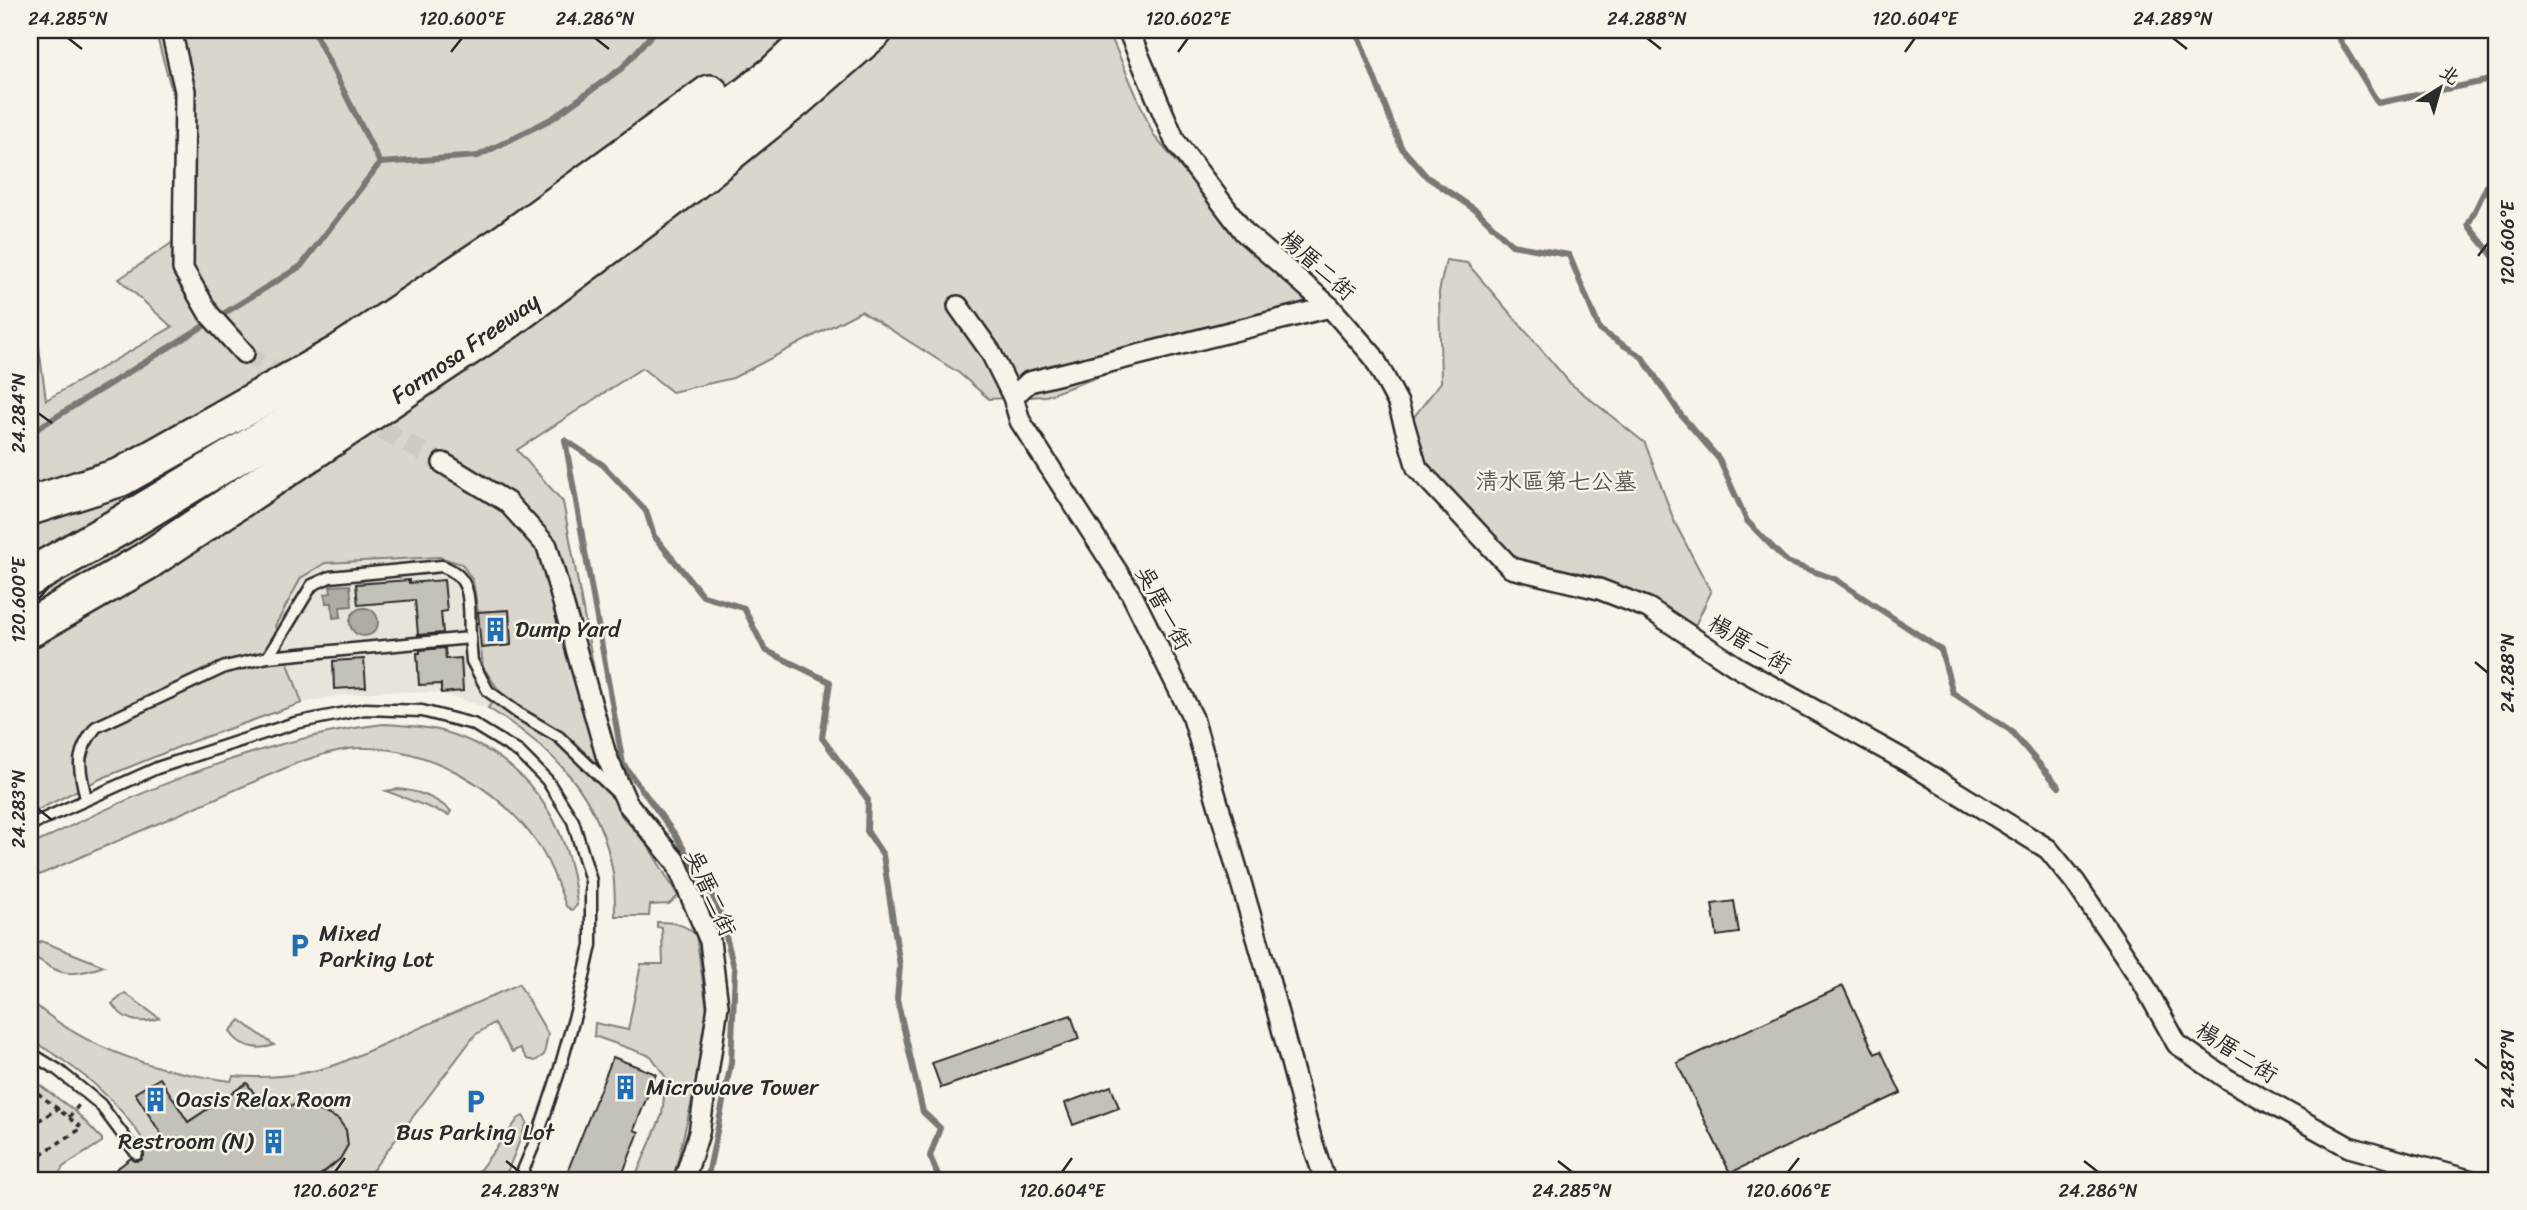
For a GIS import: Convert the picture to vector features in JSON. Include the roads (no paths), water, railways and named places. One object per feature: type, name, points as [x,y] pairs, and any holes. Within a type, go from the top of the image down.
[{"type":"highway","points":[[30,506],[121,477],[339,354],[505,243],[798,30]]},
{"type":"highway","name":"Formosa Freeway","points":[[30,577],[302,416],[528,266],[775,74],[822,30]]},
{"type":"highway","name":"Formosa Freeway","points":[[30,628],[145,562],[509,319],[698,177],[795,99],[874,30]]},
{"type":"street","points":[[171,30],[184,91],[183,269],[209,314],[244,353]]},
{"type":"street","name":"楊厝二街","points":[[1128,30],[1175,141],[1244,232],[1331,307],[1373,356],[1398,403],[1417,468],[1511,568],[1599,589],[1648,608],[1737,667],[1908,762],[2049,849],[2075,882],[2142,981],[2177,1044],[2227,1079],[2349,1147],[2469,1180]]},
{"type":"street","name":"吳厝一街","points":[[958,306],[990,351],[1013,397],[1020,421],[1131,593],[1193,718],[1325,1180]]},
{"type":"street","points":[[1013,397],[1029,382],[1331,307]]},
{"type":"street","name":"吳厝二街","points":[[443,463],[507,502],[547,546],[606,755],[627,803],[676,862],[710,941],[718,1006],[699,1133],[684,1180]]},
{"type":"lane","points":[[268,657],[312,585],[330,577],[429,567],[442,566],[456,571],[466,583],[472,661],[488,691],[558,737],[627,803]]},
{"type":"lane","points":[[86,799],[79,765],[82,745],[96,727],[225,667],[268,657],[470,638]]},
{"type":"lane","points":[[30,825],[157,768],[295,723],[365,709],[422,711],[473,724],[519,752],[547,780],[573,821],[591,881],[591,945],[577,1008],[538,1135],[519,1180]]},
{"type":"lane","points":[[30,1053],[58,1070],[100,1104],[137,1154]]},
{"type":"waterway","points":[[313,30],[380,163]]},
{"type":"waterway","points":[[30,433],[301,266],[380,163],[478,156],[553,118],[622,68],[656,30]]},
{"type":"waterway","points":[[1356,30],[1401,147],[1427,177],[1477,211],[1512,245],[1569,255],[1600,330],[1642,357],[1681,415],[1719,459],[1747,521],[1787,562],[1835,579],[1941,650],[1953,693],[2010,730],[2059,787]]},
{"type":"waterway","points":[[2334,30],[2378,103],[2495,79],[2497,85]]},
{"type":"waterway","points":[[2497,165],[2468,225],[2497,261]]},
{"type":"waterway","points":[[565,440],[603,465],[646,511],[654,536],[703,596],[744,608],[765,650],[830,682],[822,738],[868,800],[867,831],[883,855],[900,966],[897,999],[923,1112],[940,1128],[930,1156],[940,1180]]},
{"type":"waterway","points":[[565,440],[623,764],[676,836],[718,906],[735,971],[731,1063],[707,1180]]},
{"type":"tunnel","points":[[244,353],[296,382]]},
{"type":"tunnel","points":[[356,415],[443,463]]},
{"type":"place","name":"Dump Yard","points":[[495,629]]},
{"type":"place","name":"Mixed Parking Lot","points":[[299,946]]},
{"type":"place","name":"Microwave Tower","points":[[626,1087]]},
{"type":"place","name":"Oasis Relax Room","points":[[156,1099]]},
{"type":"place","name":"Bus Parking Lot","points":[[475,1102]]},
{"type":"place","name":"Restroom (N)","points":[[273,1141]]},
{"type":"park label","name":"清水區第七公墓","points":[[1556,481]]}]
